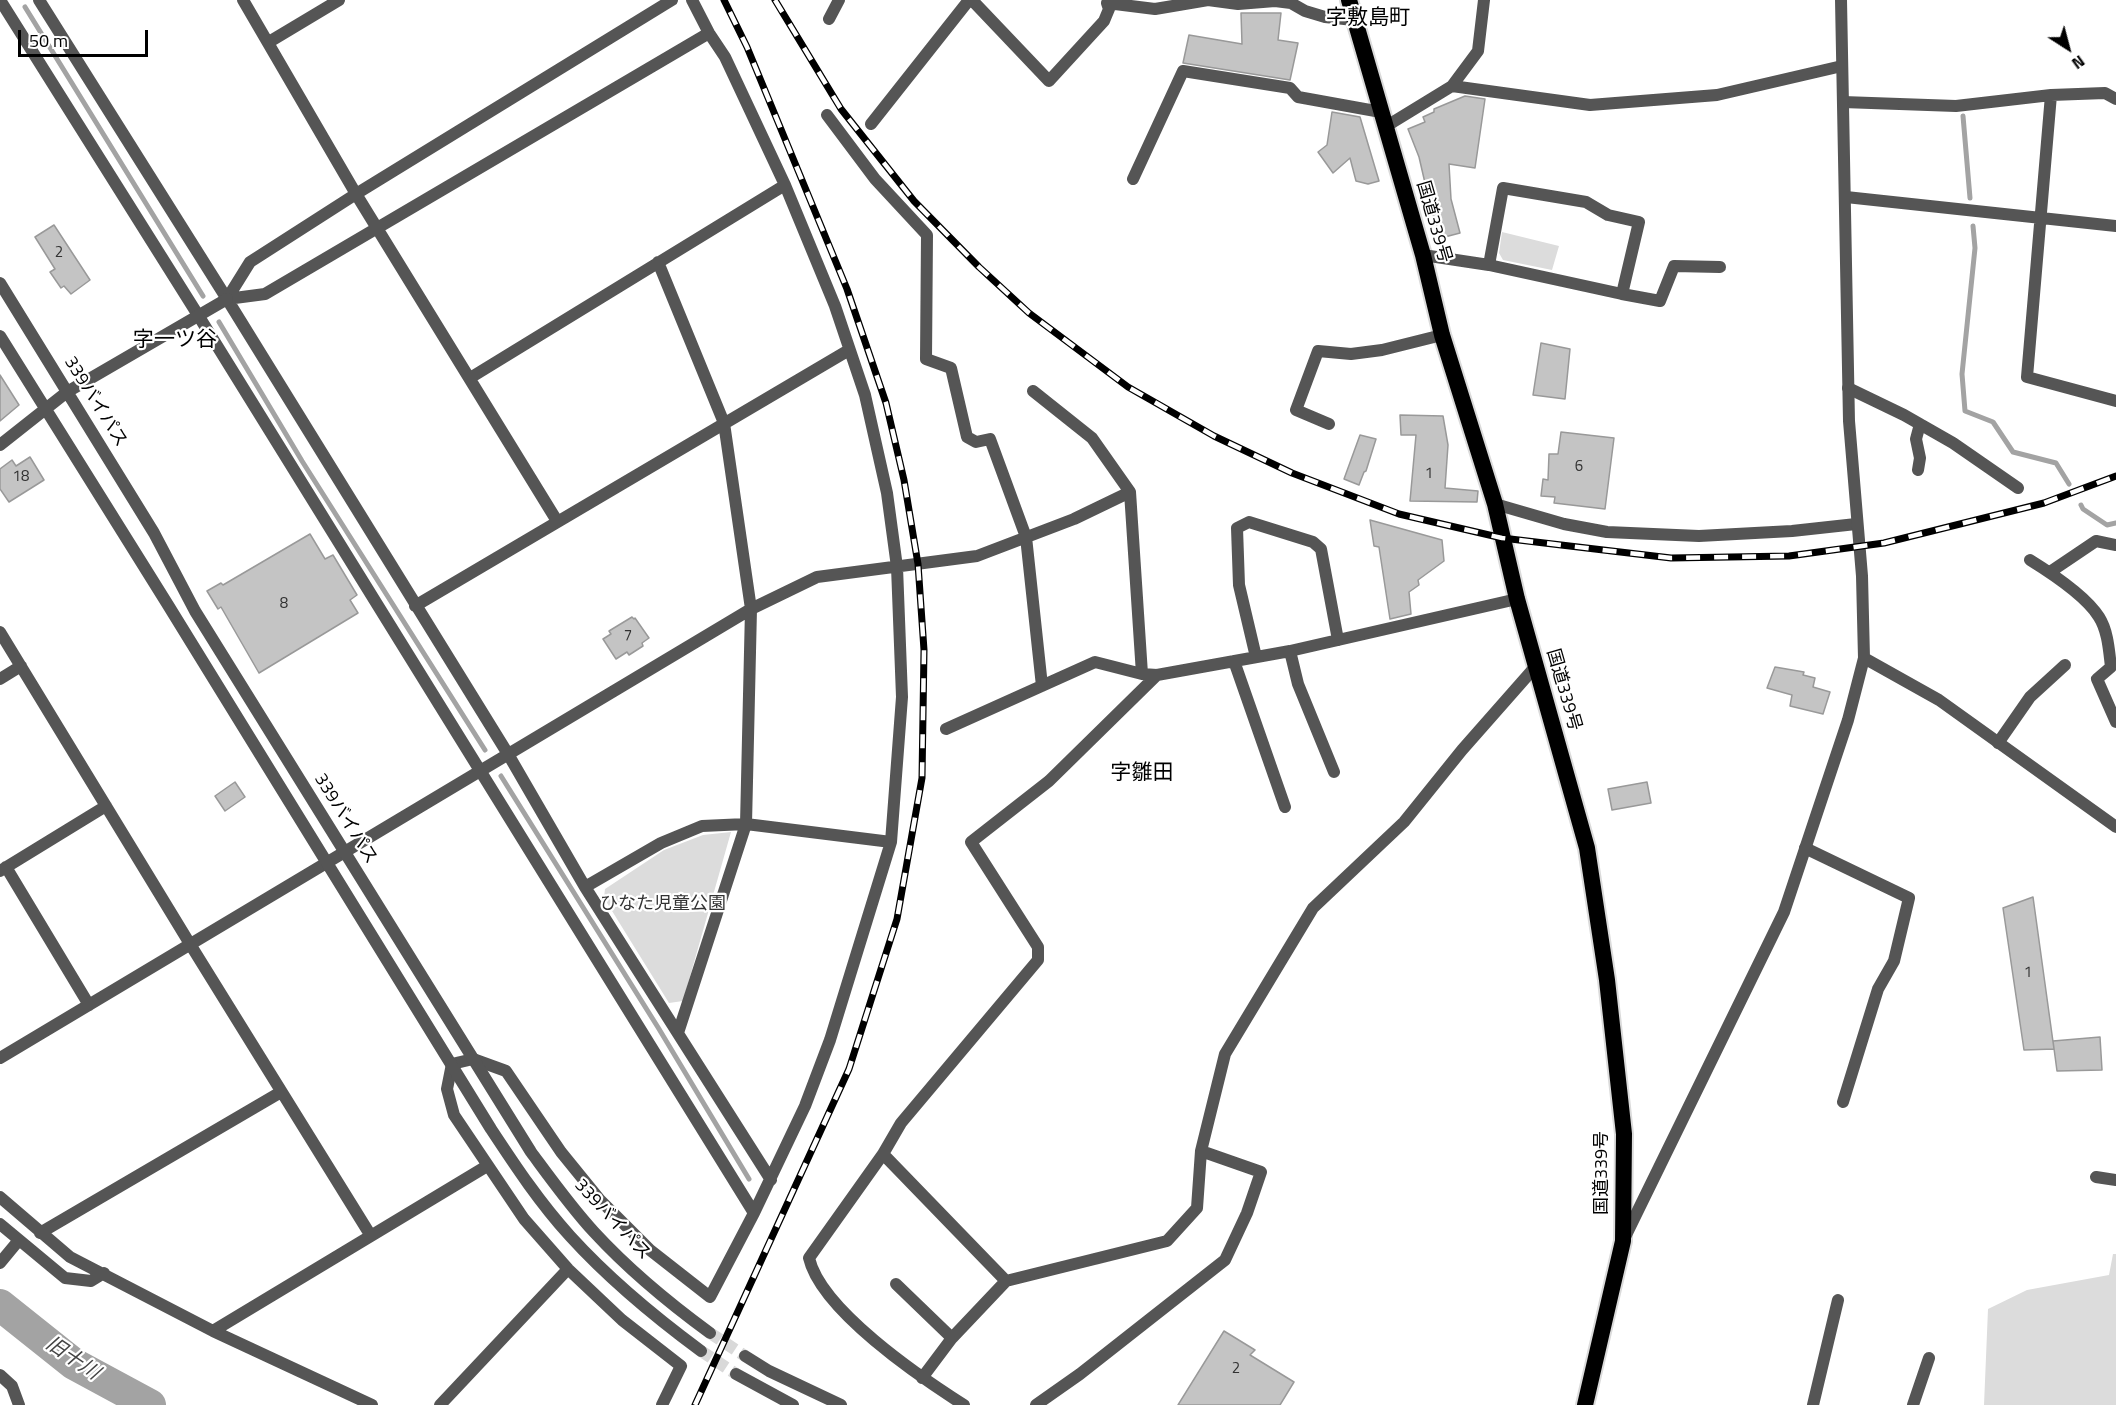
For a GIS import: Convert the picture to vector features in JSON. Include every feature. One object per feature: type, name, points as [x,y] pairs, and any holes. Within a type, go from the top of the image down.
[{"type":"highway","name":"国道339号","points":[[1349,0],[1423,255],[1442,335],[1495,504],[1517,599],[1587,848],[1607,980],[1624,1134],[1623,1241],[1585,1405]]},
{"type":"street","points":[[39,0],[508,754],[585,887],[771,1180]]},
{"type":"street","points":[[243,0],[377,229],[557,521]]},
{"type":"street","points":[[269,42],[339,0]]},
{"type":"street","points":[[227,299],[250,262],[356,194],[672,0]]},
{"type":"street","points":[[452,1064],[473,1059],[506,1071],[561,1152],[600,1200],[650,1250],[710,1297],[771,1180],[805,1106],[830,1040],[891,843],[902,697],[897,567],[887,493],[878,449],[865,395],[835,306],[785,185],[725,57],[709,33],[692,0]]},
{"type":"street","points":[[829,19],[839,0]]},
{"type":"street","points":[[870,124],[970,0],[1049,81],[1104,21],[1109,9],[1107,1],[1155,9],[1208,0],[1238,4],[1275,1],[1292,3],[1305,11],[1325,16],[1354,20]]},
{"type":"street","points":[[1133,179],[1183,71],[1290,88],[1298,97],[1383,119],[1452,86],[1478,51],[1484,0]]},
{"type":"street","points":[[1623,1241],[1784,912],[1848,720],[1864,658],[1862,576],[1849,421],[1841,0]]},
{"type":"street","points":[[4,4],[754,1213]]},
{"type":"street","points":[[0,445],[67,392],[198,315],[227,299],[265,294],[709,33]]},
{"type":"street","points":[[1452,86],[1590,105],[1717,95],[1842,66]]},
{"type":"street","points":[[1843,102],[1956,106],[2051,95],[2105,93],[2116,99]]},
{"type":"street","points":[[2051,95],[2027,377],[2116,401]]},
{"type":"street","points":[[827,115],[875,179],[927,235],[926,360],[951,368],[967,437],[976,442],[990,439],[1026,537],[1042,686]]},
{"type":"street","points":[[470,378],[785,185]]},
{"type":"street","points":[[1489,265],[1503,188],[1586,202],[1608,215],[1639,222],[1622,294]]},
{"type":"street","points":[[1846,197],[2041,220],[2116,226]]},
{"type":"street","points":[[1423,255],[1489,265],[1660,301],[1674,266],[1720,267]]},
{"type":"street","points":[[658,262],[724,423],[751,609],[746,824],[678,1033]]},
{"type":"street","name":"339バイパス","points":[[0,283],[154,533],[195,611],[531,1152],[562,1194],[594,1231],[651,1286],[710,1333]]},
{"type":"street","points":[[1329,424],[1296,410],[1318,351],[1351,354],[1383,350],[1442,335]]},
{"type":"street","points":[[0,336],[491,1129],[525,1180],[570,1236],[644,1306],[701,1351]]},
{"type":"street","points":[[415,606],[849,350]]},
{"type":"street","points":[[1848,388],[1953,443],[2018,488]]},
{"type":"street","points":[[1033,391],[1092,438],[1130,492],[1142,674]]},
{"type":"street","points":[[1918,470],[1920,458],[1916,439],[1920,424]]},
{"type":"street","points":[[0,1058],[751,609],[817,577],[977,556],[1074,519],[1130,492]]},
{"type":"street","points":[[1495,504],[1564,524],[1606,532],[1700,536],[1792,531],[1856,524]]},
{"type":"street","points":[[1256,657],[1239,585],[1237,528],[1249,522],[1313,542],[1321,549],[1338,640]]},
{"type":"street","points":[[2050,572],[2096,541],[2116,545]]},
{"type":"street","points":[[2030,560],[2074,591],[2099,617],[2109,645],[2111,667],[2097,679],[2116,722]]},
{"type":"street","points":[[946,729],[1095,662],[1142,674],[1157,675],[1290,651],[1517,599]]},
{"type":"street","points":[[0,632],[189,944],[371,1236]]},
{"type":"street","points":[[1290,651],[1298,684],[1334,772]]},
{"type":"street","points":[[1864,658],[1939,700],[2116,826]]},
{"type":"street","points":[[1234,661],[1285,807]]},
{"type":"street","points":[[1998,743],[2030,697],[2065,665]]},
{"type":"street","points":[[0,679],[21,666]]},
{"type":"street","points":[[922,1378],[952,1338],[1006,1281],[1167,1241],[1197,1208],[1201,1151],[1225,1054],[1313,908],[1404,822],[1462,750],[1536,666]]},
{"type":"street","points":[[964,1405],[889,1353],[850,1318],[812,1270],[809,1258],[883,1154],[901,1123],[1038,960],[1038,947],[971,842],[1049,781],[1157,675]]},
{"type":"street","points":[[89,1005],[3,869],[106,806]]},
{"type":"street","points":[[585,887],[661,843],[702,826],[746,824],[891,843]]},
{"type":"street","points":[[1805,848],[1909,898],[1893,961],[1878,989],[1843,1102]]},
{"type":"street","points":[[452,1064],[447,1089],[454,1115],[486,1166],[524,1219],[568,1269],[622,1320],[681,1366],[662,1405]]},
{"type":"street","points":[[40,1233],[281,1092]]},
{"type":"street","points":[[1036,1405],[1080,1374],[1225,1260],[1247,1213],[1261,1172],[1201,1151]]},
{"type":"street","points":[[883,1154],[1006,1281]]},
{"type":"street","points":[[213,1331],[486,1166]]},
{"type":"street","points":[[2096,1177],[2116,1179]]},
{"type":"street","points":[[0,1197],[70,1257],[213,1331],[372,1405]]},
{"type":"street","points":[[0,1224],[65,1278],[91,1281],[104,1273]]},
{"type":"street","points":[[0,1263],[18,1241]]},
{"type":"street","points":[[440,1405],[568,1269]]},
{"type":"street","points":[[896,1284],[952,1338]]},
{"type":"street","points":[[1813,1405],[1838,1300]]},
{"type":"street","points":[[745,1356],[769,1371],[841,1405]]},
{"type":"street","points":[[1913,1405],[1929,1358]]},
{"type":"street","points":[[736,1374],[793,1405]]},
{"type":"street","points":[[0,1375],[12,1386],[19,1405]]},
{"type":"green space","points":[[1502,232],[1559,246],[1552,270],[1503,260],[1499,253]]},
{"type":"green space","name":"ひなた児童公園","points":[[731,832],[683,1001],[669,1003],[604,898],[605,889],[664,850],[703,835]]},
{"type":"green space","points":[[2113,1254],[2116,1254],[2116,1405],[1984,1405],[1988,1309],[2027,1290],[2109,1275]]},
{"type":"building","points":[[1241,13],[1281,13],[1278,40],[1298,43],[1290,80],[1183,63],[1189,35],[1242,44]]},
{"type":"building","points":[[1465,96],[1485,99],[1475,168],[1449,164],[1451,199],[1460,233],[1441,238],[1431,209],[1419,157],[1408,129],[1425,122],[1423,117],[1434,112],[1434,109]]},
{"type":"building","points":[[1332,112],[1360,117],[1379,181],[1368,184],[1356,181],[1350,158],[1333,173],[1318,152],[1327,145]]},
{"type":"building","points":[[54,225],[90,280],[71,294],[64,286],[61,288],[50,272],[55,269],[35,237]]},
{"type":"building","points":[[1541,343],[1570,349],[1565,399],[1533,395]]},
{"type":"building","points":[[0,375],[19,405],[0,421]]},
{"type":"building","points":[[1400,415],[1443,416],[1448,445],[1445,488],[1478,491],[1477,502],[1410,501],[1416,435],[1401,435]]},
{"type":"building","points":[[1561,432],[1614,438],[1605,509],[1554,503],[1555,497],[1541,496],[1543,479],[1548,480],[1549,454],[1558,454]]},
{"type":"building","points":[[1360,435],[1376,439],[1359,485],[1344,479]]},
{"type":"building","points":[[30,457],[44,480],[9,502],[0,489],[0,469],[12,460],[16,466]]},
{"type":"building","points":[[1370,520],[1442,540],[1444,561],[1418,580],[1419,585],[1409,592],[1411,614],[1390,619],[1379,547],[1374,546]]},
{"type":"building","points":[[310,534],[325,559],[333,555],[357,595],[350,600],[358,613],[259,673],[221,607],[218,609],[207,591],[221,583],[223,585]]},
{"type":"building","points":[[632,617],[649,638],[642,643],[643,646],[629,655],[627,652],[616,659],[603,639],[611,634],[609,631]]},
{"type":"building","points":[[1775,667],[1804,672],[1803,675],[1815,678],[1813,687],[1830,692],[1823,714],[1790,706],[1792,695],[1767,688]]},
{"type":"building","points":[[235,782],[245,797],[225,811],[215,796]]},
{"type":"building","points":[[1647,782],[1651,803],[1612,810],[1608,789]]},
{"type":"building","points":[[2033,897],[2054,1049],[2024,1050],[2003,908]]},
{"type":"building","points":[[2100,1037],[2102,1070],[2057,1071],[2053,1041]]},
{"type":"building","points":[[1224,1331],[1255,1350],[1250,1355],[1294,1382],[1280,1405],[1178,1405]]},
{"type":"waterway","points":[[25,7],[203,296]]},
{"type":"waterway","points":[[1963,116],[1970,198]]},
{"type":"waterway","points":[[1973,226],[1975,248],[1962,374],[1965,411],[1993,422],[2013,452],[2056,463],[2069,484]]},
{"type":"waterway","points":[[219,322],[302,461],[485,750]]},
{"type":"waterway","points":[[2081,505],[2083,509],[2107,525],[2116,523]]},
{"type":"waterway","points":[[501,776],[659,1029],[749,1179]]},
{"type":"waterway","name":"旧十川","points":[[0,1305],[74,1364],[150,1405]]},
{"type":"tunnel","points":[[710,1333],[745,1356]]},
{"type":"tunnel","points":[[701,1351],[736,1374]]},
{"type":"railway","points":[[695,1405],[849,1069],[897,919],[922,778],[924,650],[918,564],[904,480],[886,403],[847,289],[747,47],[724,0]]},
{"type":"railway","points":[[775,0],[841,109],[914,201],[979,267],[1029,313],[1128,387],[1214,436],[1292,473],[1399,514],[1502,538],[1671,558],[1789,556],[1884,543],[2044,503],[2116,476]]},
{"type":"district","name":"字敷島町","points":[[1368,19]]},
{"type":"district","name":"字一ツ谷","points":[[175,341]]},
{"type":"district","name":"字雛田","points":[[1142,774]]}]
